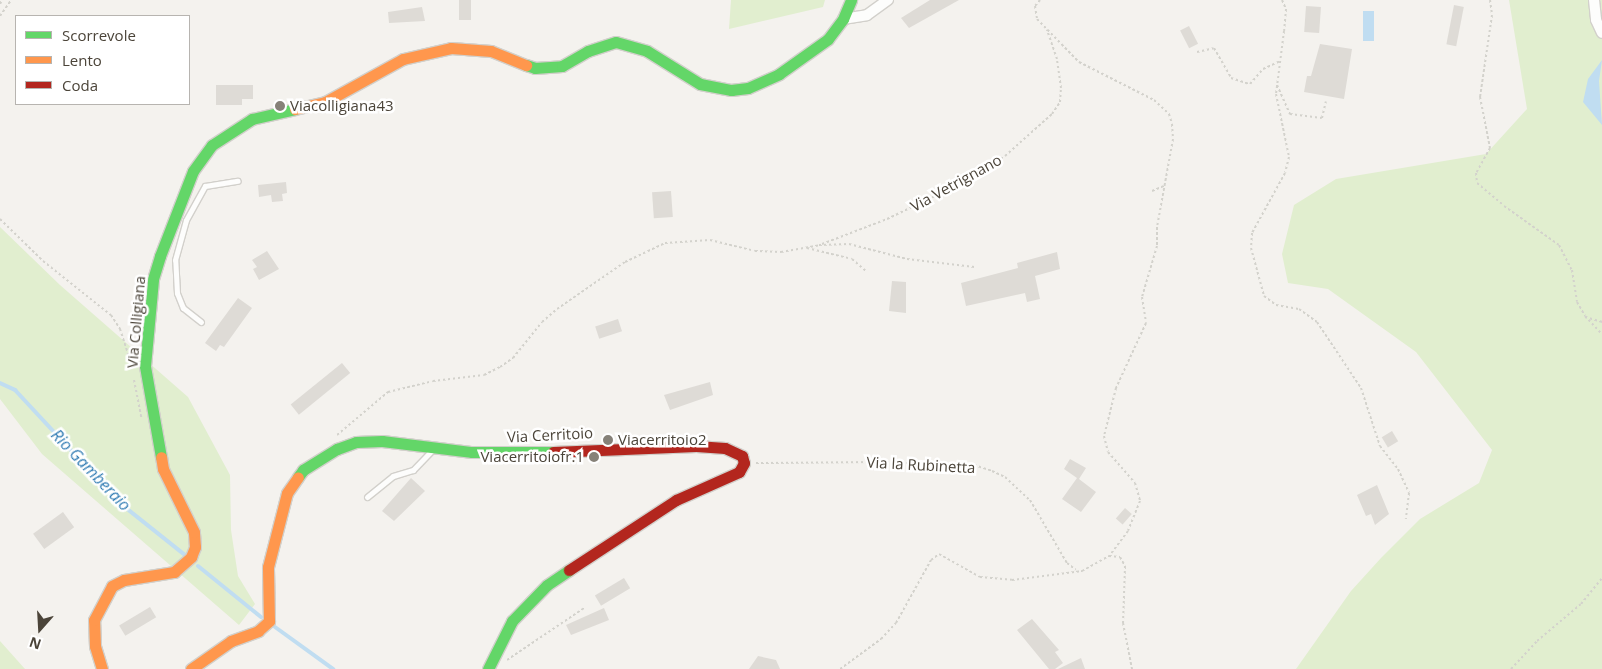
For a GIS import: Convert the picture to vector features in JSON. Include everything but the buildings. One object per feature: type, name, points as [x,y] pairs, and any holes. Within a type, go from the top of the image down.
[{"type":"street","points":[[843,19],[851,0]]},
{"type":"street","points":[[843,19],[867,15],[888,0]]},
{"type":"street","points":[[1594,0],[1596,20],[1602,33]]},
{"type":"street","name":"Via Colligiana","points":[[102,669],[95,646],[94,620],[102,600],[112,586],[124,580],[174,572],[183,567],[195,547],[194,532],[163,468],[145,366],[154,279],[174,215],[202,155],[226,134],[252,119],[325,102],[403,59],[451,48],[491,51],[535,68],[549,68],[616,42],[646,51],[700,84],[731,90],[748,88],[779,74],[816,48],[843,19]]},
{"type":"street","name":"Via Cerritoio","points":[[191,669],[231,642],[258,631],[269,621],[270,556],[287,493],[303,470],[323,456],[356,442],[382,441],[518,453],[696,446],[735,451],[744,463]]},
{"type":"street","points":[[488,669],[512,621],[547,585],[635,524],[676,500],[732,476],[739,472],[744,463]]},
{"type":"lane","points":[[201,322],[184,308],[177,293],[175,260],[186,220],[205,186],[238,181]]},
{"type":"lane","points":[[174,215],[186,220]]},
{"type":"lane","points":[[367,497],[393,476],[413,470],[434,447]]},
{"type":"path","points":[[0,4],[2,0]]},
{"type":"path","points":[[0,16],[12,0]]},
{"type":"path","points":[[840,669],[881,640],[896,623],[939,554],[980,577],[996,579],[1078,571],[1109,556],[1128,531],[1140,501],[1134,483],[1104,446],[1105,427],[1116,388],[1146,323],[1142,297],[1157,246],[1157,227],[1166,186],[1173,139],[1169,114],[1154,100],[1079,62],[1034,12],[1040,0]]},
{"type":"path","points":[[1282,0],[1286,9],[1277,85],[1289,157],[1285,173],[1252,233],[1251,248],[1264,296],[1276,305],[1299,309],[1317,322],[1340,352],[1361,388],[1380,446],[1398,469],[1409,493],[1406,519]]},
{"type":"path","points":[[1490,0],[1492,15],[1480,97],[1490,148],[1476,179],[1504,206],[1559,245],[1572,270],[1577,302],[1585,316],[1602,334]]},
{"type":"path","name":"Via Vetrignano","points":[[820,244],[887,219],[958,185],[1005,156],[1052,114],[1060,102],[1061,88],[1057,59],[1047,28]]},
{"type":"path","points":[[1197,52],[1214,48],[1231,78],[1250,84],[1263,69],[1280,61]]},
{"type":"path","points":[[1277,85],[1290,114],[1322,118],[1326,101]]},
{"type":"path","points":[[1152,191],[1166,186]]},
{"type":"path","points":[[0,218],[43,261],[111,315],[129,351],[132,370]]},
{"type":"path","points":[[334,437],[388,392],[433,381],[484,375],[500,367],[513,358],[542,322],[557,309],[649,248],[696,239],[755,251],[781,252],[820,244],[849,244],[914,260],[975,267]]},
{"type":"path","points":[[804,247],[852,259],[866,271]]},
{"type":"path","points":[[1585,316],[1602,322]]},
{"type":"path","points":[[134,379],[137,410],[149,432],[157,438]]},
{"type":"path","name":"Via la Rubinetta","points":[[744,463],[876,462],[983,468],[1005,477],[1030,500],[1067,563],[1078,571]]},
{"type":"path","points":[[1109,556],[1120,557],[1125,566],[1123,623],[1132,669]]},
{"type":"path","points":[[1511,669],[1537,641],[1580,604],[1602,578]]},
{"type":"path","points":[[502,663],[584,608]]},
{"type":"green space","points":[[731,0],[825,0],[823,7],[729,29]]},
{"type":"green space","points":[[1509,0],[1602,0],[1602,669],[1296,669],[1351,591],[1381,558],[1420,519],[1479,483],[1492,450],[1416,352],[1328,289],[1288,283],[1282,254],[1294,205],[1336,179],[1486,154],[1527,109]]},
{"type":"green space","points":[[0,227],[60,285],[188,397],[230,475],[231,530],[238,576],[255,604],[239,625],[42,454],[0,399]]},
{"type":"green space","points":[[0,641],[25,669],[0,669]]},
{"type":"water","points":[[1363,11],[1374,11],[1374,41],[1363,41]]},
{"type":"water","points":[[1602,60],[1599,81],[1602,125],[1583,102],[1588,79]]},
{"type":"waterway","name":"Rio Gamberaio","points":[[0,383],[15,390],[121,504],[185,555]]},
{"type":"waterway","name":"Rio Gamberaio","points":[[198,566],[261,617]]},
{"type":"waterway","name":"Rio Gamberaio","points":[[275,627],[333,669]]},
{"type":"traffic: fast","points":[[526,65],[535,68],[562,66],[588,51],[616,42],[647,51],[700,84],[731,90],[748,88],[779,74],[828,39],[843,19],[851,0]]},
{"type":"traffic: fast","points":[[161,457],[145,366],[153,279],[160,256],[193,171],[212,145],[252,119],[295,109]]},
{"type":"traffic: fast","points":[[298,477],[303,470],[337,449],[356,442],[382,441],[472,452],[553,452]]},
{"type":"traffic: fast","points":[[488,669],[512,621],[547,585],[569,570]]},
{"type":"traffic: slow","points":[[295,109],[325,102],[403,59],[451,48],[491,51],[526,65]]},
{"type":"traffic: slow","points":[[102,669],[95,646],[94,620],[112,586],[124,580],[174,572],[191,557],[195,547],[194,532],[163,469],[161,457]]},
{"type":"traffic: slow","points":[[191,669],[231,641],[258,631],[269,621],[268,567],[287,493],[298,477]]},
{"type":"traffic: jam","points":[[553,452],[696,446],[725,448],[742,456],[744,463],[739,472],[676,500],[569,570]]},
{"type":"place","name":"Viacolligiana43","points":[[280,106]]},
{"type":"place","name":"Viacerritoio2","points":[[608,440]]},
{"type":"place","name":"Viacerritoiofr.1","points":[[594,457]]}]
